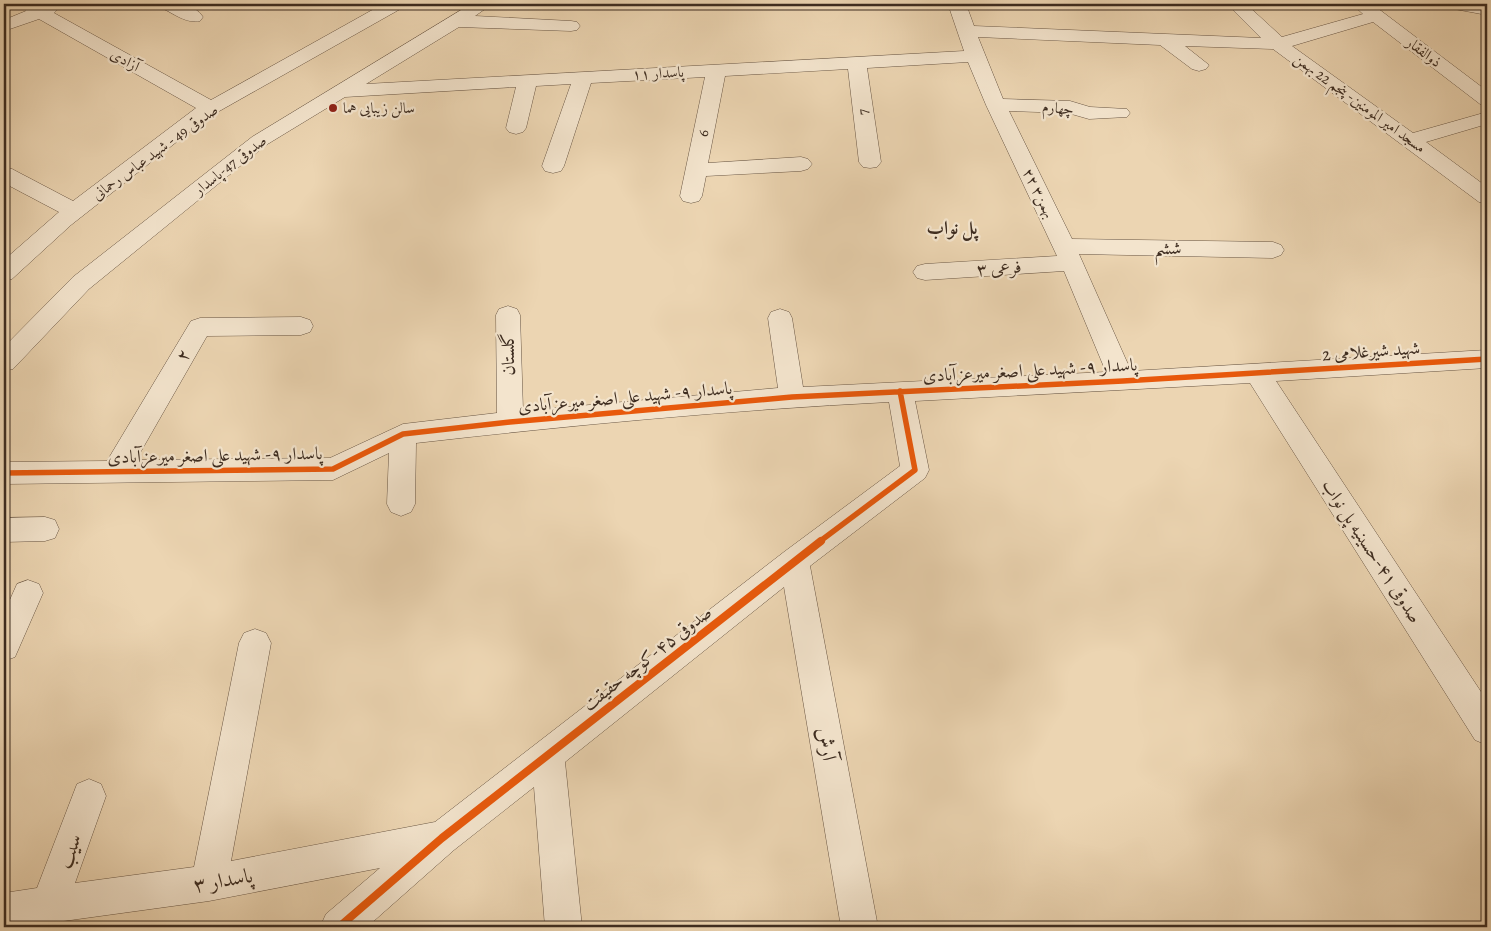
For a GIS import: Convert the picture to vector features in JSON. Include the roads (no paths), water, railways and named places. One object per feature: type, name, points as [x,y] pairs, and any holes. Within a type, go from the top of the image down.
[{"type":"street","points":[[4,26],[32,8],[61,4]]},
{"type":"street","points":[[168,4],[194,17]]},
{"type":"street","name":"صدوقی 49 - شهید عباس رحمانی","points":[[4,273],[74,211],[200,114],[396,4]]},
{"type":"street","name":"صدوقی 47-پاسدار","points":[[4,362],[81,283],[260,141],[483,4]]},
{"type":"street","name":"۲۲ بهمن۳","points":[[957,4],[968,31],[975,56],[996,105],[1068,254],[1124,381]]},
{"type":"street","name":"مسجد امیر المومنین- پنجم 22 بهمن","points":[[1236,4],[1278,44],[1482,189]]},
{"type":"street","points":[[1455,4],[1487,10]]},
{"type":"street","name":"آزادی","points":[[32,8],[211,108]]},
{"type":"street","points":[[968,31],[1168,41],[1278,44],[1368,10]]},
{"type":"street","name":"ذوالفقار","points":[[1368,10],[1487,100]]},
{"type":"street","points":[[455,21],[571,26]]},
{"type":"street","points":[[1168,41],[1199,65]]},
{"type":"street","name":"پاسدار ۱۱","points":[[342,91],[975,56]]},
{"type":"street","name":"7","points":[[858,62],[870,162]]},
{"type":"street","name":"6","points":[[691,196],[716,70]]},
{"type":"street","points":[[553,166],[583,77]]},
{"type":"street","points":[[516,128],[528,80]]},
{"type":"street","name":"چهارم","points":[[996,105],[1070,107],[1089,113],[1120,113]]},
{"type":"street","points":[[1411,140],[1487,118]]},
{"type":"street","points":[[696,170],[801,164]]},
{"type":"street","points":[[4,174],[74,211]]},
{"type":"street","points":[[4,241],[27,252]]},
{"type":"street","name":"ششم","points":[[1068,254],[1273,250]]},
{"type":"street","name":"فرعی ۳","points":[[925,272],[1068,254]]},
{"type":"street","name":"گلستان","points":[[508,316],[510,422]]},
{"type":"street","points":[[780,318],[792,397]]},
{"type":"street","name":"۲","points":[[115,472],[200,327],[301,326]]},
{"type":"street","name":"شهید شیرغلامی 2","points":[[1257,373],[1487,359]]},
{"type":"street","name":"پاسدار ۹- شهید علی اصغر میرعزآبادی","points":[[4,473],[333,469],[403,434],[510,422],[792,397],[1257,373]]},
{"type":"street","name":"صدوقی ۴۱-حسینیه پل نواب","points":[[1257,373],[1487,729]]},
{"type":"street","name":"صدوقی ۴۵-کوچه حقیقت","points":[[339,927],[442,838],[794,561],[915,470],[900,391]]},
{"type":"street","points":[[400,504],[403,434]]},
{"type":"street","points":[[4,530],[45,529]]},
{"type":"street","name":"آرش","points":[[794,561],[860,927]]},
{"type":"street","points":[[4,647],[28,593]]},
{"type":"street","points":[[209,883],[255,643]]},
{"type":"street","points":[[548,756],[564,927]]},
{"type":"street","name":"سیب","points":[[49,905],[89,796]]},
{"type":"street","name":"پاسدار ۳","points":[[4,911],[209,883],[442,838]]},
{"type":"place","name":"سالن زیبایی هما","points":[[333,108]]},
{"type":"district","name":"پل نواب","points":[[952,228]]}]
